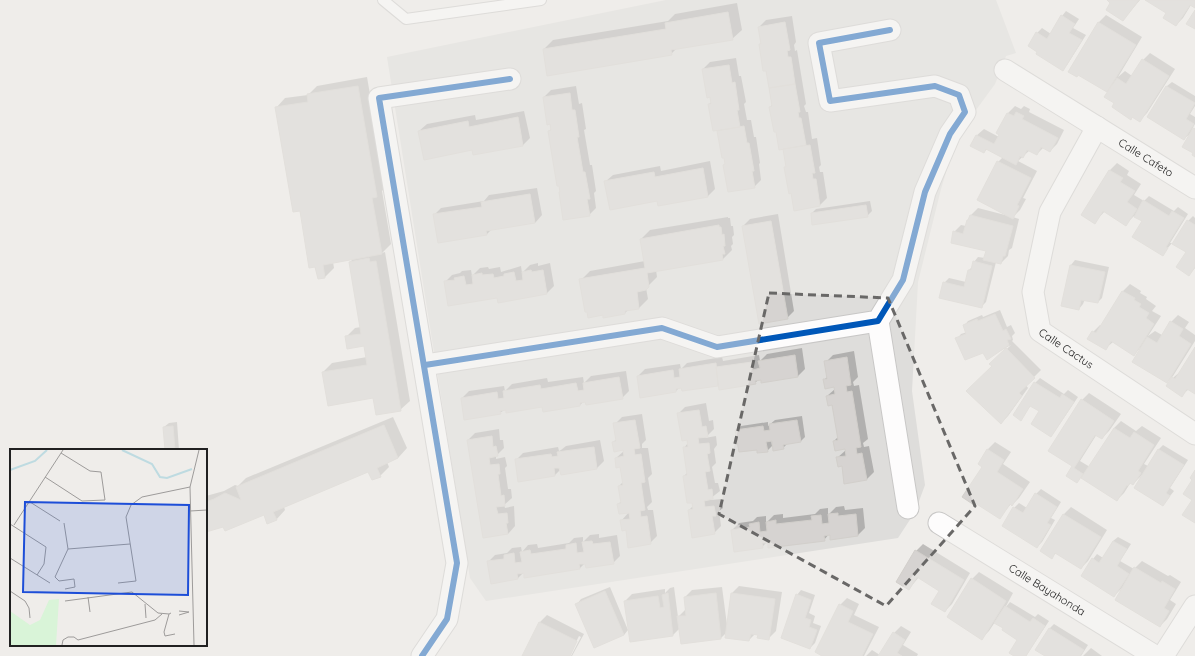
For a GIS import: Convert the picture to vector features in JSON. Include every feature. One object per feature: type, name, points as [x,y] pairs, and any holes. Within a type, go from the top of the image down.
[{"type":"street","points":[[890,30],[820,43],[830,101],[936,86],[959,95],[965,112],[950,134],[925,192],[903,280],[878,321],[908,508]]},
{"type":"street","name":"Calle Cafeto","points":[[1005,70],[1195,188]]},
{"type":"street","points":[[422,656],[447,619],[457,563],[425,364],[379,98],[510,79]]},
{"type":"street","name":"Calle Cactus","points":[[1097,128],[1050,212],[1033,292],[1040,331],[1195,434]]},
{"type":"street","points":[[425,364],[662,328],[717,347],[878,321]]},
{"type":"street","name":"Calle Bayahonda","points":[[940,522],[1156,656]]},
{"type":"street","points":[[1163,656],[1195,606]]},
{"type":"lane","points":[[383,0],[406,19],[541,0]]},
{"type":"highlighted area","points":[[769,293],[888,298],[975,506],[886,606],[719,514]]},
{"type":"shaded area","points":[[666,0],[996,0],[1016,53],[1006,56],[995,84],[957,136],[941,189],[918,282],[912,391],[925,485],[915,512],[898,538],[486,601],[470,578],[387,57]]},
{"type":"building","points":[[1107,0],[1139,0],[1123,21],[1106,10],[1110,3]]},
{"type":"building","points":[[1145,0],[1195,0],[1195,8],[1190,5],[1176,26],[1163,18],[1166,13]]},
{"type":"building","points":[[1195,10],[1195,29],[1186,24]]},
{"type":"building","points":[[728,12],[733,40],[671,50],[672,55],[547,76],[543,49],[666,29],[665,23]]},
{"type":"building","points":[[1061,15],[1075,24],[1069,33],[1082,40],[1063,71],[1036,54],[1037,52],[1028,46],[1036,32],[1047,39]]},
{"type":"building","points":[[785,22],[790,50],[787,51],[788,57],[791,57],[795,84],[769,88],[766,71],[763,71],[758,27]]},
{"type":"building","points":[[1098,22],[1136,45],[1107,92],[1078,75],[1077,77],[1068,72]]},
{"type":"building","points":[[1142,59],[1169,76],[1140,122],[1132,117],[1131,120],[1112,107],[1114,103],[1104,97],[1117,78],[1126,84]]},
{"type":"building","points":[[729,65],[732,83],[735,82],[740,127],[713,131],[708,104],[711,104],[710,97],[707,98],[702,69]]},
{"type":"building","points":[[795,84],[800,112],[798,112],[799,118],[801,118],[806,145],[779,150],[769,107],[772,106],[769,88]]},
{"type":"building","points":[[358,86],[377,197],[372,198],[382,254],[323,265],[325,278],[318,279],[315,267],[309,268],[300,211],[293,212],[275,107],[308,102],[307,94]]},
{"type":"building","points":[[1166,86],[1195,103],[1186,119],[1194,124],[1184,140],[1147,117]]},
{"type":"building","points":[[570,93],[572,110],[575,110],[579,137],[577,137],[583,172],[585,172],[590,199],[587,199],[590,216],[563,220],[559,186],[557,186],[548,131],[551,130],[550,124],[547,125],[543,97]]},
{"type":"building","points":[[1016,112],[1024,116],[1022,119],[1058,138],[1050,152],[1041,147],[1037,155],[1027,150],[1023,158],[1020,156],[1016,165],[986,149],[984,153],[970,146],[976,135],[994,144],[999,135],[996,133],[1007,113],[1014,116]]},
{"type":"building","points":[[518,117],[523,146],[473,155],[472,150],[424,160],[418,131],[468,121],[469,127]]},
{"type":"building","points":[[744,126],[754,171],[752,171],[755,188],[728,192],[723,165],[725,164],[724,158],[722,158],[717,131]]},
{"type":"building","points":[[1193,128],[1195,129],[1195,157],[1192,155],[1193,153],[1182,147]]},
{"type":"building","points":[[810,145],[815,173],[812,173],[813,179],[816,179],[820,206],[794,211],[784,167],[786,167],[783,149]]},
{"type":"building","points":[[997,161],[1031,178],[1017,205],[1019,206],[1013,219],[977,200]]},
{"type":"building","points":[[703,168],[708,197],[658,206],[657,201],[610,210],[604,181],[654,172],[655,177]]},
{"type":"building","points":[[1109,170],[1123,178],[1120,182],[1135,191],[1127,202],[1137,209],[1126,226],[1103,211],[1095,224],[1081,215]]},
{"type":"building","points":[[530,194],[535,223],[486,231],[487,235],[438,243],[433,214],[482,207],[481,202]]},
{"type":"building","points":[[1143,200],[1169,216],[1172,211],[1184,218],[1166,247],[1168,248],[1163,256],[1132,237],[1142,221],[1134,217]]},
{"type":"building","points":[[866,205],[868,217],[812,225],[811,213]]},
{"type":"building","points":[[970,215],[1013,226],[1005,256],[1003,256],[1001,264],[983,260],[986,251],[951,243],[953,231],[963,234]]},
{"type":"building","points":[[1187,220],[1195,225],[1195,267],[1189,276],[1176,267],[1186,252],[1172,244]]},
{"type":"building","points":[[771,221],[788,319],[759,324],[742,226]]},
{"type":"building","points":[[719,225],[719,227],[721,227],[722,235],[724,234],[725,246],[723,246],[725,254],[722,254],[723,260],[647,273],[649,287],[646,290],[637,292],[639,309],[625,311],[625,314],[603,318],[603,315],[588,318],[587,312],[585,312],[579,279],[645,268],[640,239]]},
{"type":"building","points":[[369,258],[370,262],[376,261],[401,411],[376,415],[373,398],[328,406],[322,372],[367,365],[364,346],[347,349],[345,336],[361,334],[349,262]]},
{"type":"building","points":[[973,261],[992,266],[982,308],[939,298],[943,282],[964,287],[968,270],[971,270]]},
{"type":"building","points":[[1070,265],[1105,272],[1098,303],[1081,300],[1079,310],[1061,306]]},
{"type":"building","points":[[531,270],[532,272],[543,270],[547,294],[498,303],[497,298],[448,306],[444,281],[455,280],[454,278],[464,276],[466,285],[473,284],[472,275],[482,273],[482,275],[493,274],[494,278],[514,272],[516,281],[523,280],[522,272]]},
{"type":"building","points":[[1122,291],[1135,298],[1134,300],[1141,304],[1139,307],[1149,313],[1146,318],[1154,324],[1134,356],[1111,341],[1106,350],[1087,339],[1092,331],[1096,333]]},
{"type":"building","points":[[995,314],[1003,331],[1006,329],[1011,339],[1007,340],[1009,345],[987,360],[983,353],[965,360],[955,338],[966,334],[963,325]]},
{"type":"building","points":[[1170,321],[1183,329],[1179,336],[1191,344],[1167,383],[1132,362],[1147,337],[1157,343]]},
{"type":"building","points":[[1195,347],[1195,394],[1187,389],[1182,397],[1166,386],[1172,377],[1175,379]]},
{"type":"building","points":[[1006,348],[1035,378],[1019,393],[1022,396],[1001,424],[966,391],[992,366],[989,364]]},
{"type":"building","points":[[795,355],[798,377],[761,383],[761,380],[755,381],[756,384],[719,390],[716,367],[752,362],[753,370],[760,368],[758,361]]},
{"type":"building","points":[[847,357],[851,385],[846,386],[847,392],[852,391],[861,447],[856,448],[857,454],[862,453],[867,480],[844,484],[842,466],[838,467],[836,457],[846,456],[845,449],[835,451],[833,441],[838,440],[832,405],[828,406],[826,396],[835,394],[834,387],[825,389],[823,379],[827,379],[824,361]]},
{"type":"building","points":[[716,363],[718,386],[682,391],[681,388],[676,389],[676,392],[640,398],[637,376],[673,370],[674,378],[680,377],[679,369]]},
{"type":"building","points":[[619,377],[623,399],[586,405],[585,402],[580,403],[580,406],[543,412],[542,407],[506,413],[506,410],[500,411],[501,414],[464,420],[461,398],[497,392],[498,399],[504,398],[503,391],[540,385],[541,389],[576,383],[578,391],[584,390],[583,383]]},
{"type":"building","points":[[1034,382],[1060,398],[1062,394],[1074,402],[1051,437],[1031,424],[1039,411],[1030,406],[1021,421],[1013,415]]},
{"type":"building","points":[[1081,399],[1114,421],[1102,439],[1095,435],[1074,468],[1083,474],[1077,483],[1066,476],[1072,466],[1048,451]]},
{"type":"building","points":[[699,410],[702,427],[706,426],[708,437],[698,438],[699,444],[709,443],[710,453],[707,454],[710,471],[705,472],[708,490],[712,489],[713,499],[704,501],[705,507],[714,506],[716,516],[712,516],[715,534],[692,538],[688,510],[693,509],[692,503],[687,503],[683,476],[687,475],[683,447],[688,447],[687,440],[682,441],[677,413]]},
{"type":"building","points":[[635,420],[640,448],[634,449],[635,455],[641,454],[645,482],[641,483],[645,510],[640,511],[641,517],[647,516],[651,544],[628,548],[626,530],[622,531],[620,520],[630,519],[629,513],[619,514],[617,504],[621,503],[618,486],[623,485],[620,467],[616,468],[615,458],[624,456],[623,450],[614,452],[612,442],[616,441],[613,423]]},
{"type":"building","points":[[797,420],[801,442],[783,445],[784,449],[773,451],[772,441],[766,442],[768,452],[757,453],[757,450],[739,452],[735,430],[763,426],[764,431],[770,430],[769,424]]},
{"type":"building","points":[[384,425],[398,458],[377,468],[381,477],[372,480],[368,472],[273,512],[277,520],[267,524],[264,515],[225,531],[223,527],[207,532],[207,502],[225,493],[241,500],[236,487]]},
{"type":"building","points":[[173,426],[175,449],[165,449],[163,427]]},
{"type":"building","points":[[1114,428],[1130,438],[1134,432],[1154,445],[1138,471],[1141,473],[1133,485],[1130,483],[1128,486],[1127,485],[1117,501],[1081,478]]},
{"type":"building","points":[[492,436],[493,447],[496,446],[498,456],[489,458],[490,465],[499,464],[500,474],[498,474],[501,496],[504,495],[505,506],[496,507],[498,514],[507,513],[508,523],[506,523],[508,534],[483,538],[467,440]]},
{"type":"building","points":[[594,447],[597,469],[561,475],[559,468],[554,468],[555,476],[518,482],[515,459],[551,454],[552,457],[558,456],[557,452]]},
{"type":"building","points":[[987,449],[1004,460],[997,472],[1023,489],[1012,506],[1010,504],[1000,519],[975,503],[974,505],[962,497],[982,467],[978,464]]},
{"type":"building","points":[[1158,449],[1184,465],[1166,493],[1170,496],[1163,506],[1134,488]]},
{"type":"building","points":[[1195,470],[1195,523],[1182,515],[1192,500],[1183,494],[1192,480],[1190,478]]},
{"type":"building","points":[[1035,493],[1057,507],[1047,523],[1051,525],[1037,548],[1002,526],[1013,507],[1023,513]]},
{"type":"building","points":[[838,513],[838,516],[856,514],[858,536],[830,540],[830,535],[824,536],[825,541],[768,548],[768,543],[762,543],[763,548],[734,552],[731,530],[750,527],[749,524],[759,522],[760,532],[767,531],[766,522],[776,520],[776,524],[812,520],[811,516],[821,515],[822,524],[829,523],[828,514]]},
{"type":"building","points":[[1063,514],[1101,537],[1081,569],[1055,553],[1052,559],[1040,551]]},
{"type":"building","points":[[592,541],[593,544],[610,542],[614,564],[586,568],[585,564],[579,564],[580,569],[524,578],[524,573],[517,574],[518,579],[491,584],[487,561],[504,559],[504,555],[514,553],[515,563],[522,562],[520,552],[530,550],[531,554],[566,549],[566,545],[576,543],[577,553],[584,552],[582,542]]},
{"type":"building","points":[[1113,541],[1127,549],[1117,566],[1129,574],[1114,597],[1081,576],[1092,558],[1099,563]]},
{"type":"building","points":[[915,550],[964,580],[945,612],[931,604],[939,591],[917,577],[909,590],[896,582]]},
{"type":"building","points":[[1134,567],[1161,583],[1162,581],[1175,589],[1164,608],[1169,611],[1160,627],[1115,600]]},
{"type":"building","points":[[971,578],[1006,601],[982,640],[947,617]]},
{"type":"building","points":[[605,591],[624,635],[594,648],[575,604]]},
{"type":"building","points":[[668,593],[673,636],[630,642],[624,601],[658,596],[660,608],[664,607],[662,595]]},
{"type":"building","points":[[716,593],[721,639],[681,644],[677,616],[686,616],[684,597]]},
{"type":"building","points":[[731,593],[775,599],[769,640],[757,638],[758,635],[751,634],[749,641],[725,638]]},
{"type":"building","points":[[796,594],[811,600],[805,618],[811,620],[809,627],[817,630],[810,649],[781,638]]},
{"type":"building","points":[[839,604],[853,611],[848,622],[873,634],[862,656],[822,656],[815,652]]},
{"type":"building","points":[[1005,606],[1030,622],[1033,618],[1045,626],[1026,656],[1014,656],[1009,653],[1017,640],[1002,630],[1003,628],[994,623]]},
{"type":"building","points":[[539,622],[577,641],[570,656],[522,656]]},
{"type":"building","points":[[1049,628],[1084,650],[1080,656],[1045,656],[1035,650]]},
{"type":"building","points":[[893,632],[905,640],[897,653],[902,656],[878,656]]},
{"type":"cycle path","points":[[425,365],[662,328],[717,347],[878,321],[903,280],[925,192],[950,134],[965,112],[959,95],[935,86],[830,101],[819,43],[890,30]]},
{"type":"cycle path","points":[[422,656],[447,619],[457,563],[379,98],[510,79]]}]
